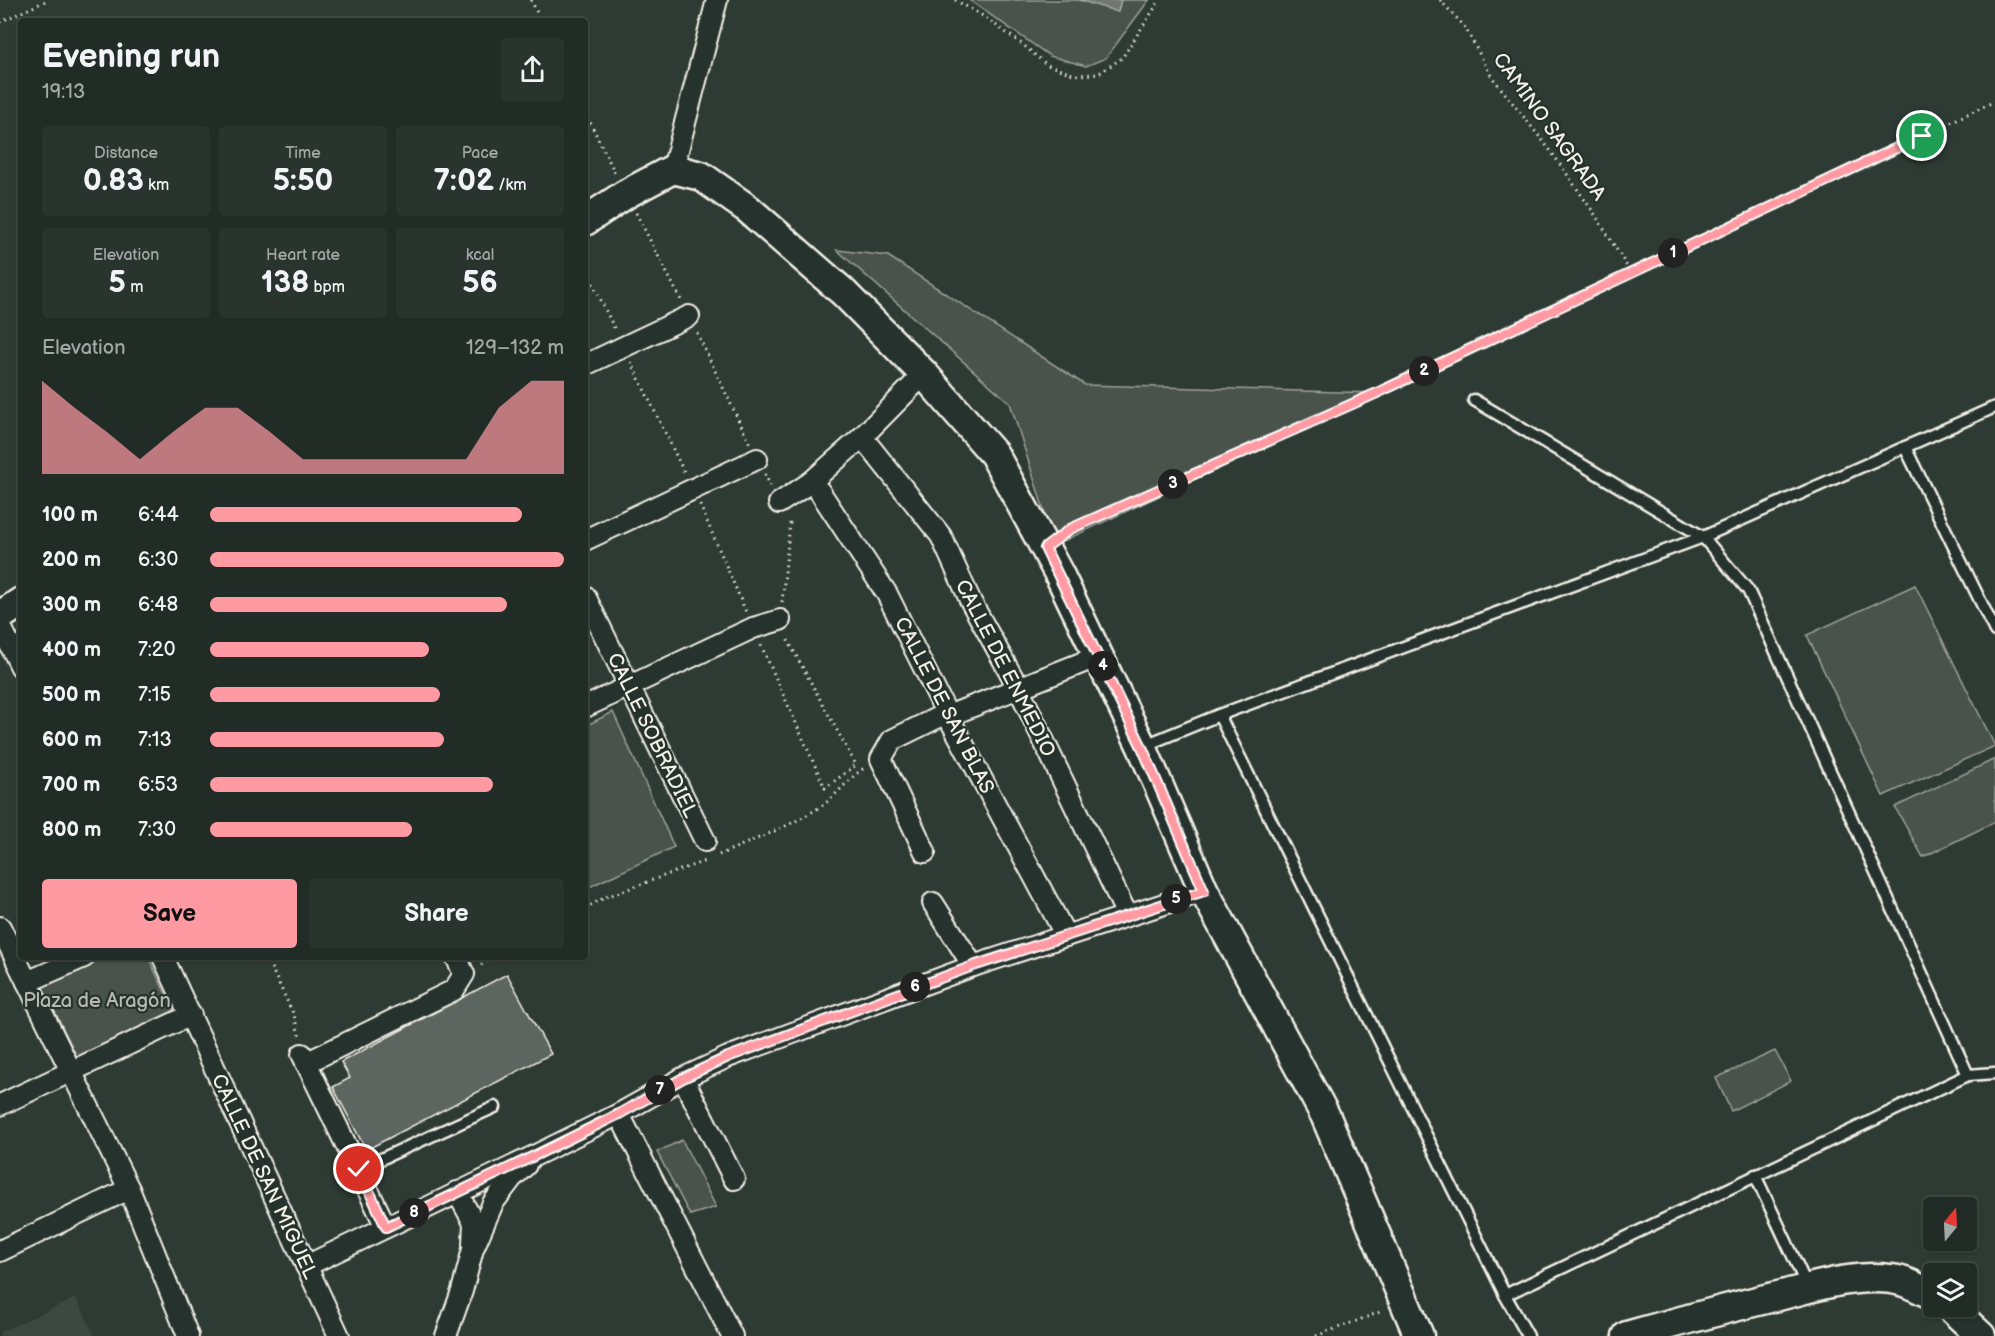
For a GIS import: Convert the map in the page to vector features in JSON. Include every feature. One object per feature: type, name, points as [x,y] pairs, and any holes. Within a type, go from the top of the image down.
[{"type":"street","points":[[673,169],[717,0]]},
{"type":"street","points":[[588,219],[626,194],[673,169],[700,176],[748,209],[843,292],[924,374],[994,454],[1045,548],[1099,656],[1142,747],[1204,891],[1325,1115],[1419,1336]]},
{"type":"street","points":[[588,364],[689,316]]},
{"type":"street","points":[[779,503],[811,482],[862,437],[924,374]]},
{"type":"street","name":"CALLE DE ENMEDIO","points":[[862,437],[941,536],[971,602],[1018,687],[1127,915]]},
{"type":"street","points":[[588,539],[757,459]]},
{"type":"street","name":"CALLE DE SAN BLAS","points":[[811,482],[820,492],[887,594],[947,714],[1066,936]]},
{"type":"street","name":"CALLE SOBRADIEL","points":[[588,602],[705,841]]},
{"type":"street","points":[[0,616],[18,604]]},
{"type":"street","points":[[588,706],[753,628],[780,620]]},
{"type":"street","points":[[0,624],[18,661]]},
{"type":"street","points":[[925,852],[881,759],[892,740],[947,714],[1099,656]]},
{"type":"street","points":[[306,1266],[619,1114],[683,1078],[728,1057],[973,966],[1204,891]]},
{"type":"street","points":[[933,903],[973,966]]},
{"type":"street","points":[[0,927],[7,960],[27,982],[129,1189],[188,1336]]},
{"type":"street","points":[[27,982],[77,960]]},
{"type":"street","points":[[0,1105],[191,1015],[164,960]]},
{"type":"street","points":[[386,1227],[304,1058],[454,990],[460,965]]},
{"type":"street","name":"CALLE DE SAN MIGUEL","points":[[191,1015],[339,1336]]},
{"type":"street","points":[[683,1078],[734,1179]]},
{"type":"street","points":[[619,1114],[732,1336]]},
{"type":"street","points":[[446,1336],[462,1291],[473,1249],[493,1203],[512,1178],[534,1156]]},
{"type":"street","points":[[0,1251],[129,1189]]},
{"type":"street","points":[[457,1192],[474,1223],[473,1249]]},
{"type":"street","points":[[1627,1336],[1721,1309],[1808,1288],[1870,1278],[1894,1279],[1923,1290]]},
{"type":"street","points":[[1961,1317],[1981,1336]]},
{"type":"lane","points":[[1474,400],[1703,537],[1748,590],[1968,1076]]},
{"type":"lane","points":[[1142,747],[1219,715],[1703,537],[1995,407]]},
{"type":"lane","points":[[1905,447],[1995,631]]},
{"type":"lane","points":[[1219,715],[1505,1295],[1528,1336]]},
{"type":"lane","points":[[1505,1295],[1968,1076],[1995,1073]]},
{"type":"lane","points":[[359,1169],[495,1107]]},
{"type":"lane","points":[[1755,1175],[1808,1288]]},
{"type":"path","points":[[0,22],[48,0]]},
{"type":"path","points":[[531,0],[540,18]]},
{"type":"path","points":[[954,0],[993,23],[1047,65],[1075,75],[1098,74],[1122,58],[1160,0]]},
{"type":"path","name":"CAMINO SAGRADA","points":[[1440,0],[1464,26],[1492,77],[1550,150],[1596,216],[1631,273]]},
{"type":"path","points":[[1045,548],[1070,529],[1377,393],[1995,101]]},
{"type":"path","points":[[588,118],[689,316],[790,523],[780,626],[856,765],[825,788],[693,490],[588,273]]},
{"type":"path","points":[[588,906],[606,897],[712,858],[795,821],[823,805],[857,772]]},
{"type":"path","points":[[267,960],[294,1015],[304,1058]]},
{"type":"path","points":[[1316,1336],[1404,1304]]},
{"type":"shaded area","points":[[1079,0],[1121,0],[1118,12]]},
{"type":"shaded area","points":[[76,1298],[95,1336],[0,1336],[0,1332]]},
{"type":"green space","points":[[969,0],[1149,0],[1106,58],[1086,66],[1050,56]]},
{"type":"green space","points":[[837,250],[888,256],[1085,385],[1377,393],[1055,545],[1010,403]]},
{"type":"green space","points":[[1915,585],[1995,746],[1883,796],[1807,635]]},
{"type":"green space","points":[[613,712],[674,847],[588,888],[588,724]]},
{"type":"green space","points":[[1995,759],[1995,822],[1923,857],[1895,807]]},
{"type":"green space","name":"Plaza de Aragón","points":[[77,960],[149,960],[174,1011],[77,1057],[38,977]]},
{"type":"green space","points":[[1775,1051],[1791,1081],[1731,1111],[1716,1078]]},
{"type":"green space","points":[[682,1140],[716,1207],[690,1215],[657,1152]]},
{"type":"building","points":[[507,974],[551,1054],[366,1150],[333,1087],[350,1078],[341,1062]]},
{"type":"route","points":[[359,1169],[386,1227],[619,1114],[683,1078],[728,1057],[973,966],[1204,891],[1142,747],[1045,548],[1070,529],[1377,393],[1922,136]]}]
